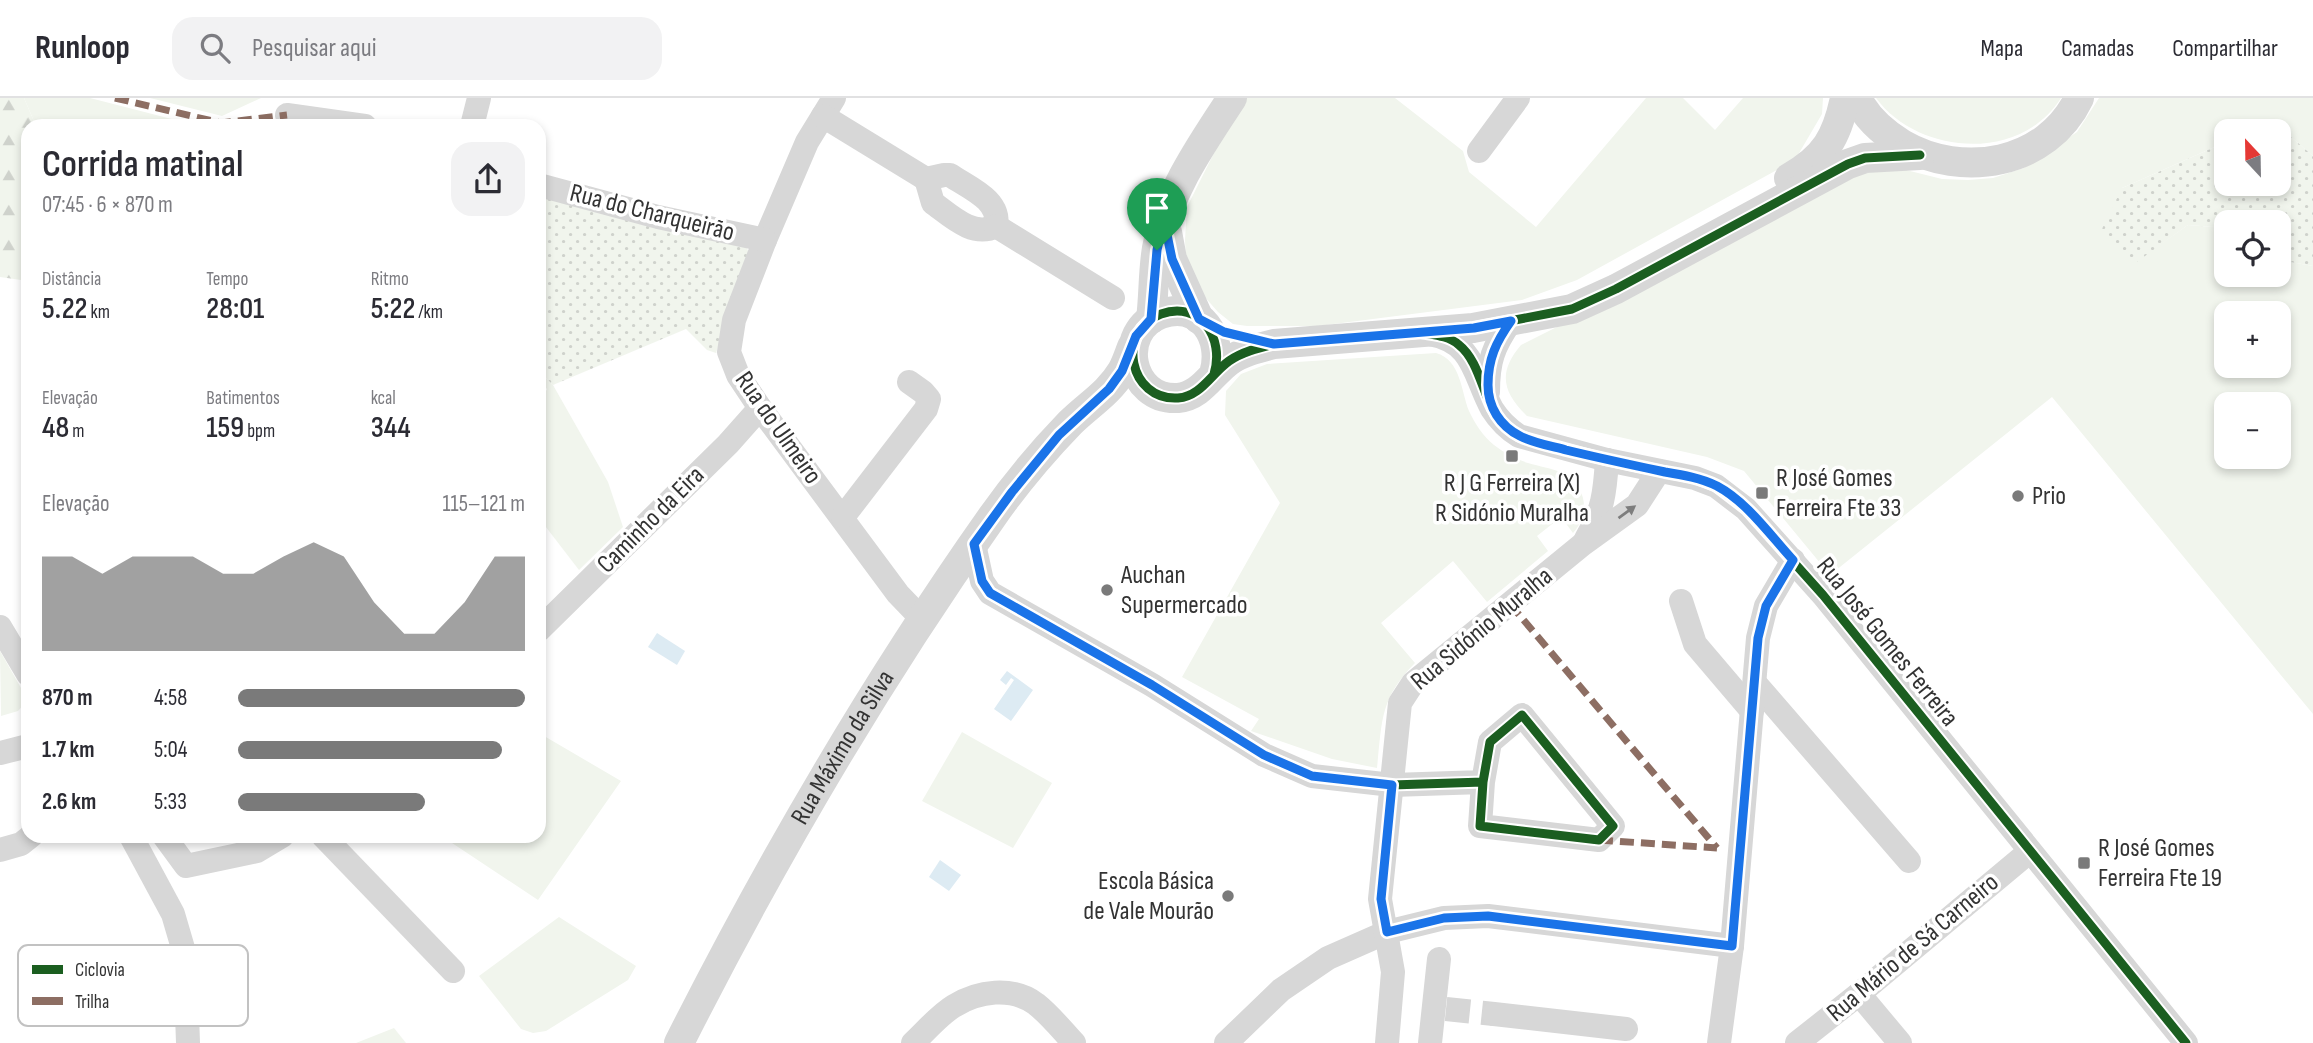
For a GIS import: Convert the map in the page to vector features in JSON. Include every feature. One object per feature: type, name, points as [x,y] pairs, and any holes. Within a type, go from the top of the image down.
[{"type":"street","points":[[474,119],[479,98]]},
{"type":"street","points":[[1151,319],[1157,250],[1164,220],[1196,152],[1232,98]]},
{"type":"street","points":[[1479,151],[1518,98]]},
{"type":"street","points":[[1488,399],[1488,366],[1500,337],[1517,320],[1678,239],[1799,172],[1824,152],[1833,138],[1845,98]]},
{"type":"street","points":[[1857,98],[1881,129],[1920,155]]},
{"type":"street","points":[[1274,344],[1224,332],[1188,313],[1175,311],[1151,319],[1142,327],[1132,347],[1132,362],[1137,376],[1146,387],[1158,395],[1178,398],[1205,386],[1214,374],[1231,360],[1248,351],[1274,344],[1474,328],[1572,309],[1616,289],[1848,164],[1865,158],[1920,155],[1962,164],[2001,160],[2043,140],[2074,108],[2079,98]]},
{"type":"street","points":[[829,107],[926,179],[933,203],[972,230],[996,226]]},
{"type":"street","name":"Rua do Ulmeiro","points":[[829,107],[807,142],[765,240],[734,320],[730,352],[738,375],[760,408],[898,594],[923,620]]},
{"type":"street","points":[[287,115],[315,119]]},
{"type":"street","points":[[926,179],[950,175],[991,202],[998,217],[996,226]]},
{"type":"street","name":"Rua do Charqueirão","points":[[546,187],[658,217],[765,240]]},
{"type":"street","points":[[1164,220],[1172,259],[1217,347],[1218,361],[1214,374]]},
{"type":"street","points":[[996,226],[1113,298]]},
{"type":"street","name":"Rua José Gomes Ferreira","points":[[1423,333],[1458,343],[1466,352],[1498,418],[1519,436],[1606,460],[1695,478],[1730,494],[1793,560],[1877,661],[2186,1043]]},
{"type":"street","name":"Rua Máximo da Silva","points":[[678,1043],[783,845],[827,769],[923,620],[974,544],[1031,469],[1072,422],[1109,389],[1122,371],[1132,347]]},
{"type":"street","points":[[843,517],[926,409],[929,399],[909,382]]},
{"type":"street","name":"Rua Máximo da Silva","points":[[1031,469],[1074,433],[1110,410],[1128,401],[1158,395]]},
{"type":"street","name":"Caminho da Eira","points":[[546,623],[728,444],[760,408]]},
{"type":"street","name":"Rua Sidónio Muralha","points":[[1583,544],[1598,520],[1604,498],[1606,460]]},
{"type":"street","name":"Rua Sidónio Muralha","points":[[1387,1043],[1393,972],[1381,899],[1397,712],[1405,693],[1413,683],[1583,544],[1637,505],[1659,471]]},
{"type":"street","points":[[974,544],[982,581],[990,593],[1152,685],[1264,755],[1312,776],[1392,785],[1483,782]]},
{"type":"street","points":[[1719,1043],[1732,946],[1758,638],[1766,606],[1793,560]]},
{"type":"street","points":[[1681,601],[1695,644],[1752,711]]},
{"type":"street","points":[[0,627],[21,662]]},
{"type":"street","points":[[1755,682],[1909,861]]},
{"type":"street","points":[[1522,715],[1612,826],[1599,840],[1480,827],[1483,782],[1490,742],[1522,715]]},
{"type":"street","points":[[0,735],[16,750]]},
{"type":"street","points":[[0,850],[22,843]]},
{"type":"street","points":[[135,843],[173,914],[182,945]]},
{"type":"street","points":[[169,843],[187,866],[257,851],[270,843]]},
{"type":"street","points":[[330,843],[453,971]]},
{"type":"street","name":"Rua Mário de Sá Carneiro","points":[[1797,1043],[2029,852]]},
{"type":"street","points":[[1226,1043],[1281,990],[1328,958],[1387,932],[1444,918],[1488,916],[1732,946]]},
{"type":"street","points":[[1430,1043],[1440,1008],[1439,959]]},
{"type":"street","points":[[913,1043],[952,1007],[986,994],[1007,992],[1020,995],[1036,1004],[1074,1043]]},
{"type":"street","points":[[1859,994],[1887,1038]]},
{"type":"street","points":[[1494,1014],[1626,1029]]},
{"type":"green space","points":[[0,98],[24,98],[33,119],[21,119],[21,280],[0,277]]},
{"type":"green space","points":[[24,98],[90,98],[172,119],[33,119]]},
{"type":"green space","points":[[150,98],[261,98],[222,116]]},
{"type":"green space","points":[[1245,98],[1395,98],[1463,151],[1469,172],[1536,227],[1646,98],[1683,98],[1715,130],[1743,98],[1823,98],[1822,114],[1795,160],[1577,280],[1522,300],[1318,326],[1247,326],[1233,324],[1203,295],[1186,259],[1185,240],[1187,207],[1231,119]]},
{"type":"green space","points":[[1876,98],[2061,98],[2043,119],[2021,133],[1996,142],[1969,144],[1942,140],[1917,131],[1894,117]]},
{"type":"green space","points":[[2099,98],[2313,98],[2313,156],[2291,137],[2291,119],[2214,119],[2214,147],[2122,188],[2134,263],[2188,225],[2214,227],[2214,287],[2291,287],[2291,262],[2313,266],[2313,714],[2052,397],[1830,575],[1744,471],[1707,457],[1527,416],[1508,390],[1506,373],[1521,345],[1716,247],[1862,168],[1894,167],[1942,179],[1968,180],[1993,178],[2024,168],[2077,132]]},
{"type":"green space","points":[[2291,137],[2313,156],[2313,266],[2291,262],[2291,210],[2214,210],[2214,227],[2188,225],[2134,264],[2100,233],[2122,188],[2214,147],[2214,196],[2291,196]]},
{"type":"green space","points":[[546,194],[744,244],[750,253],[716,353],[707,350],[686,329],[553,385],[546,378]]},
{"type":"green space","points":[[1436,353],[1451,362],[1459,377],[1469,411],[1490,441],[1514,458],[1562,473],[1575,482],[1584,503],[1581,521],[1573,533],[1561,517],[1537,536],[1548,551],[1487,602],[1453,561],[1381,623],[1415,663],[1389,699],[1382,723],[1377,768],[1332,759],[1251,731],[1259,719],[1182,677],[1280,503],[1225,415],[1226,391],[1241,374],[1267,364]]},
{"type":"green space","points":[[546,378],[553,385],[608,482],[623,527],[579,570],[546,527]]},
{"type":"green space","points":[[0,651],[21,688],[21,708],[1,716]]},
{"type":"green space","points":[[962,732],[1052,783],[1013,848],[922,801]]},
{"type":"green space","points":[[546,737],[621,781],[538,900],[452,843],[546,843]]},
{"type":"green space","points":[[559,917],[636,966],[628,980],[546,1031],[533,1033],[521,1029],[479,976]]},
{"type":"green space","points":[[394,1028],[406,1043],[356,1043]]},
{"type":"shaded area","points":[[657,633],[685,651],[677,665],[648,647]]},
{"type":"shaded area","points":[[1007,671],[1033,690],[1011,721],[994,709],[1014,680],[1011,678],[1006,685],[1000,680]]},
{"type":"shaded area","points":[[940,860],[961,875],[949,891],[929,877]]},
{"type":"tunnel","points":[[1446,1009],[1494,1014]]},
{"type":"marked path","points":[[115,98],[204,119]]},
{"type":"marked path","points":[[254,119],[287,115]]},
{"type":"marked path","points":[[1510,604],[1717,848]]},
{"type":"marked path","points":[[1599,840],[1717,848]]},
{"type":"cycle path","points":[[1214,374],[1216,347],[1206,325],[1198,317],[1175,311],[1161,314],[1147,323],[1137,335],[1133,349],[1139,377],[1148,389],[1161,396],[1178,398],[1199,389],[1234,358],[1274,344],[1473,328],[1572,309],[1616,289],[1848,164],[1865,158],[1920,155]]},
{"type":"cycle path","points":[[1423,333],[1442,336],[1465,351],[1475,366],[1494,412],[1519,436],[1607,460],[1695,478],[1716,486],[1746,509],[1823,595],[2186,1043]]},
{"type":"cycle path","points":[[974,544],[982,581],[990,593],[1152,685],[1264,755],[1312,776],[1392,785],[1483,782],[1480,826],[1599,840],[1613,826],[1522,715],[1490,742],[1483,782]]},
{"type":"place","name":"R J G Ferreira (X) R Sidónio Muralha","points":[[1512,456]]},
{"type":"place","name":"R José Gomes Ferreira Fte 33","points":[[1762,493]]},
{"type":"place","name":"Prio","points":[[2018,496]]},
{"type":"place","name":"Auchan Supermercado","points":[[1107,590]]},
{"type":"place","name":"R José Gomes Ferreira Fte 19","points":[[2084,863]]},
{"type":"place","name":"Escola Básica de Vale Mourão","points":[[1228,896]]},
{"type":"route","points":[[1164,220],[1172,259],[1199,319],[1224,332],[1274,344],[1423,333],[1511,321],[1500,337],[1488,366],[1488,399],[1507,428],[1534,442],[1695,478],[1716,486],[1730,494],[1746,509],[1793,560],[1766,606],[1758,638],[1732,946],[1488,916],[1444,918],[1387,932],[1381,899],[1392,785],[1312,776],[1264,755],[1152,685],[990,593],[982,581],[974,544],[1059,435],[1109,389],[1122,371],[1136,336],[1151,319],[1157,250],[1164,220]]}]
